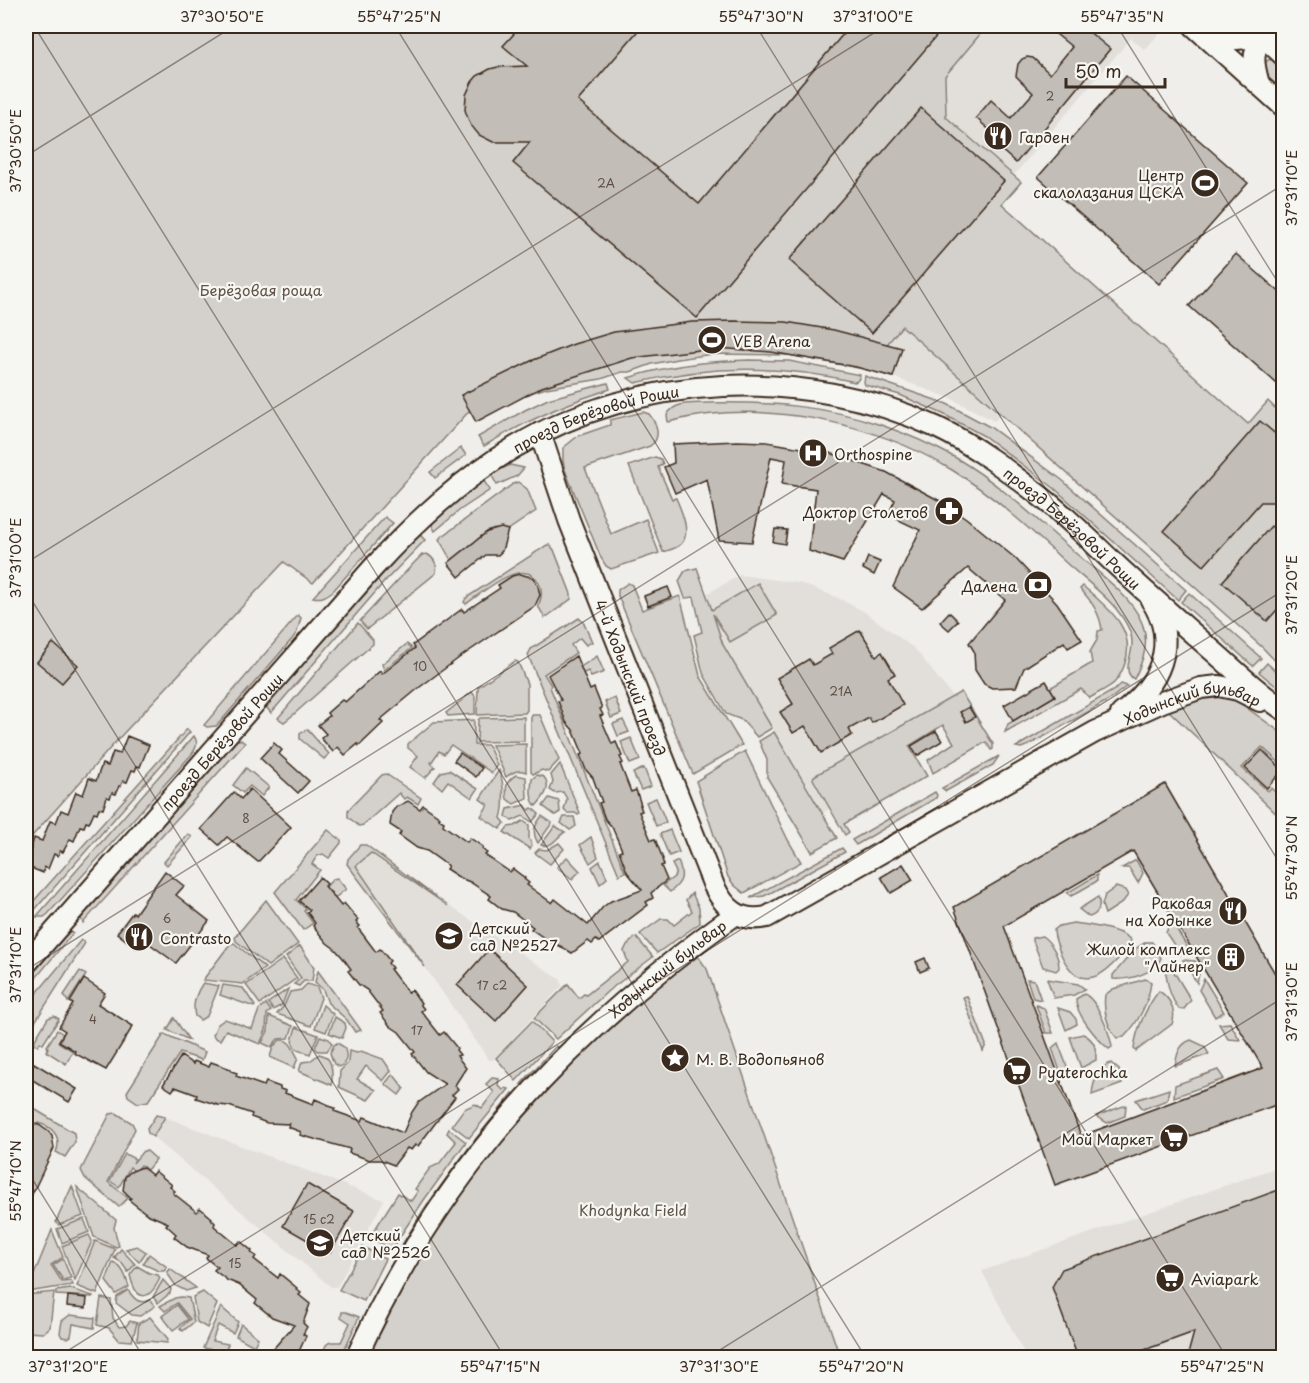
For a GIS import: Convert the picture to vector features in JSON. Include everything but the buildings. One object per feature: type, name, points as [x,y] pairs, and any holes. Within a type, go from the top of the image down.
[{"type":"street","points":[[1199,30],[1222,40],[1251,33],[1284,29]]},
{"type":"street","points":[[1199,30],[1284,107]]},
{"type":"street","points":[[1251,33],[1284,56]]},
{"type":"street","points":[[1251,33],[1254,66],[1259,84]]},
{"type":"street","name":"проезд Берёзовой Рощи","points":[[26,964],[400,539],[425,514],[469,478],[540,434],[615,405],[685,390],[716,386],[788,386],[847,397],[896,411],[937,428],[975,449],[1044,499],[1144,590],[1283,709]]},
{"type":"street","name":"4-й Ходынский проезд","points":[[540,434],[568,520],[714,886],[725,905],[736,914]]},
{"type":"street","name":"Ходынский бульвар","points":[[1101,729],[1134,705],[1151,686],[1160,668],[1164,651],[1164,633],[1160,618],[1144,590]]},
{"type":"street","name":"Ходынский бульвар","points":[[356,1358],[378,1310],[420,1237],[479,1154],[526,1097],[605,1017],[736,914],[754,920],[767,917],[1101,729],[1162,702],[1201,688],[1219,686],[1238,690],[1283,709]]},
{"type":"shaded area","points":[[987,26],[1165,26],[1145,50],[1131,38],[1014,175],[946,117],[945,76]]},
{"type":"shaded area","points":[[902,326],[1002,414],[994,421],[950,398],[890,376],[890,367],[870,365]]},
{"type":"shaded area","points":[[740,575],[799,583],[834,596],[865,612],[915,649],[953,697],[878,740],[851,795],[823,813],[723,645],[706,594]]},
{"type":"shaded area","name":"Детский сад №2527","points":[[370,853],[561,980],[562,986],[493,1060],[489,1060],[356,867]]},
{"type":"shaded area","name":"Детский сад №2526","points":[[165,1117],[384,1200],[337,1287],[331,1287],[153,1137]]},
{"type":"shaded area","name":"Aviapark","points":[[1283,1165],[1283,1357],[1026,1357],[982,1271]]},
{"type":"green space","name":"Берёзовая роща","points":[[26,26],[987,26],[945,76],[946,117],[1021,182],[1002,204],[1248,424],[1268,401],[1283,416],[1283,669],[1263,648],[902,326],[870,365],[870,370],[789,355],[713,354],[652,364],[630,372],[546,388],[518,397],[482,397],[313,583],[284,562],[121,736],[26,843]]},
{"type":"green space","points":[[1274,59],[1283,65],[1283,93],[1264,75],[1264,64]]},
{"type":"green space","points":[[749,360],[789,361],[860,375],[855,382],[800,372],[745,369],[690,373],[635,383],[628,378],[688,364]]},
{"type":"green space","points":[[865,376],[947,404],[990,427],[1062,480],[1186,590],[1178,600],[1054,488],[984,436],[900,395],[865,385]]},
{"type":"green space","points":[[608,383],[610,389],[545,414],[484,446],[478,437],[548,399]]},
{"type":"green space","points":[[707,403],[795,406],[860,418],[910,436],[947,453],[972,468],[1017,502],[1112,584],[1130,603],[1142,623],[1145,638],[1143,659],[1134,679],[1128,672],[1132,647],[1131,634],[1125,621],[1112,604],[1010,512],[952,470],[887,438],[814,419],[740,412],[703,415],[668,422],[667,415],[679,405]]},
{"type":"green space","points":[[643,412],[649,414],[656,426],[657,435],[654,443],[585,468],[611,534],[646,519],[659,553],[611,569],[601,558],[565,470],[563,448],[578,436],[610,425],[610,420]]},
{"type":"green space","points":[[461,448],[466,455],[435,478],[430,472]]},
{"type":"green space","points":[[655,457],[661,459],[663,464],[658,467],[672,499],[676,498],[686,528],[681,544],[663,552],[629,466]]},
{"type":"green space","points":[[510,465],[524,468],[517,476],[497,485],[491,474]]},
{"type":"green space","points":[[483,480],[490,490],[460,510],[435,531],[432,525],[437,513]]},
{"type":"green space","points":[[518,482],[527,489],[536,511],[508,530],[494,529],[487,532],[451,560],[439,539]]},
{"type":"green space","points":[[385,517],[393,523],[333,591],[324,597],[313,597]]},
{"type":"green space","points":[[419,534],[425,540],[385,581],[271,713],[267,708],[267,701],[345,609]]},
{"type":"green space","points":[[547,545],[554,550],[571,599],[545,618],[538,606],[542,594],[539,583],[532,575],[524,572],[503,578],[466,604],[464,602],[466,598]]},
{"type":"green space","points":[[427,554],[435,562],[436,573],[367,629],[360,621],[422,555]]},
{"type":"green space","points":[[697,568],[712,610],[758,583],[777,615],[730,642],[713,614],[723,645],[772,728],[757,737],[742,720],[726,714],[703,673],[694,635],[702,632],[694,597],[685,598],[679,581],[685,571]]},
{"type":"green space","points":[[628,583],[632,585],[642,610],[680,596],[700,676],[742,745],[693,774],[618,596],[618,590]]},
{"type":"green space","points":[[1083,586],[1109,610],[1123,629],[1128,650],[1121,673],[1114,683],[1090,698],[1081,689],[1005,732],[1008,724],[1055,696],[1050,688],[1092,663],[1090,652],[1097,640],[1098,631],[1102,630],[1095,608],[1080,589]]},
{"type":"green space","points":[[1189,593],[1261,658],[1253,666],[1181,602]]},
{"type":"green space","points":[[298,615],[301,618],[293,638],[216,726],[204,725]]},
{"type":"green space","points":[[579,618],[584,623],[592,642],[586,645],[580,638],[571,645],[576,653],[544,674],[551,685],[625,872],[619,875],[528,655],[531,649]]},
{"type":"green space","points":[[358,623],[373,640],[373,644],[293,715],[284,722],[278,718]]},
{"type":"green space","points":[[407,644],[412,648],[384,670],[382,664]]},
{"type":"green space","points":[[597,656],[604,672],[591,677],[588,671],[576,677],[573,672]]},
{"type":"green space","points":[[515,661],[518,662],[527,684],[525,713],[477,715],[478,687]]},
{"type":"green space","points":[[1267,663],[1283,678],[1283,692],[1259,672]]},
{"type":"green space","points":[[1121,684],[1127,686],[1109,700],[1029,745],[1016,747],[1116,689]]},
{"type":"green space","points":[[472,692],[475,696],[475,714],[448,716],[446,713]]},
{"type":"green space","points":[[961,692],[993,744],[993,749],[991,750],[986,742],[933,773],[928,760],[954,743],[943,725],[909,746],[927,776],[844,824],[849,832],[845,835],[813,779],[814,776]]},
{"type":"green space","points":[[1217,695],[1233,698],[1283,734],[1283,766],[1262,747],[1242,768],[1268,791],[1271,788],[1283,800],[1283,820],[1169,711],[1203,696]]},
{"type":"green space","points":[[615,698],[621,714],[611,718],[605,702]]},
{"type":"green space","points":[[532,715],[540,715],[559,760],[548,772],[542,770],[533,774],[531,772]]},
{"type":"green space","points":[[524,717],[524,741],[477,742],[480,718]]},
{"type":"green space","points":[[474,720],[474,745],[488,745],[497,765],[492,773],[451,745],[444,754],[439,751],[431,763],[435,767],[425,778],[410,767],[418,756],[408,748],[408,744],[434,722]]},
{"type":"green space","points":[[623,720],[629,732],[618,736],[613,724]]},
{"type":"green space","points":[[187,729],[190,732],[32,913],[31,904]]},
{"type":"green space","points":[[307,729],[329,754],[324,759],[300,739],[300,734]]},
{"type":"green space","points":[[774,732],[837,838],[812,852],[767,777],[767,760],[759,741]]},
{"type":"green space","points":[[194,736],[197,743],[192,754],[48,914],[44,917],[36,917]]},
{"type":"green space","points":[[631,738],[640,760],[630,764],[621,742]]},
{"type":"green space","points":[[235,740],[245,743],[83,923],[79,914]]},
{"type":"green space","points":[[526,744],[526,772],[516,771],[506,777],[492,745]]},
{"type":"green space","points":[[745,751],[801,862],[744,893],[728,877],[696,781]]},
{"type":"green space","points":[[999,756],[993,765],[946,791],[942,788]]},
{"type":"green space","points":[[560,764],[580,813],[578,815],[567,813],[564,810],[567,799],[563,792],[555,793],[550,790],[553,782],[551,775]]},
{"type":"green space","points":[[246,768],[269,787],[262,796],[250,786],[243,793],[233,785]]},
{"type":"green space","points":[[644,768],[651,786],[641,790],[633,773]]},
{"type":"green space","points":[[449,770],[478,789],[472,798],[448,781],[442,789],[434,782],[441,772]]},
{"type":"green space","points":[[499,770],[503,794],[501,818],[505,823],[500,829],[481,816],[488,805],[480,799]]},
{"type":"green space","points":[[386,774],[421,798],[418,804],[407,797],[404,799],[399,793],[359,826],[348,817],[348,810],[382,775]]},
{"type":"green space","points":[[516,775],[526,777],[527,798],[514,804],[507,799],[506,788],[508,782]]},
{"type":"green space","points":[[537,775],[544,777],[547,788],[536,806],[531,797],[531,790],[532,779]]},
{"type":"green space","points":[[935,792],[936,798],[856,845],[852,840]]},
{"type":"green space","points":[[549,798],[559,801],[560,812],[555,815],[543,806]]},
{"type":"green space","points":[[656,798],[666,822],[656,826],[646,802]]},
{"type":"green space","points":[[525,805],[529,810],[532,808],[539,814],[532,822],[523,816],[512,821],[506,816],[508,809]]},
{"type":"green space","points":[[542,816],[552,823],[538,843],[535,829]]},
{"type":"green space","points":[[564,817],[574,817],[576,826],[570,830],[561,823]]},
{"type":"green space","points":[[523,821],[529,825],[529,839],[532,845],[530,849],[504,832],[508,827]]},
{"type":"green space","points":[[555,826],[565,832],[551,844],[541,845]]},
{"type":"green space","points":[[328,830],[341,840],[341,843],[329,858],[323,854],[317,856],[312,864],[320,870],[296,900],[306,909],[304,911],[313,923],[303,930],[275,892]]},
{"type":"green space","points":[[670,830],[679,852],[669,856],[660,834]]},
{"type":"green space","points":[[188,834],[192,837],[167,865],[164,862]]},
{"type":"green space","points":[[591,837],[598,857],[590,863],[580,845]]},
{"type":"green space","points":[[559,843],[564,849],[550,864],[535,853],[539,849],[547,850]]},
{"type":"green space","points":[[360,845],[366,845],[448,906],[371,853],[356,866],[425,967],[347,864],[348,859]]},
{"type":"green space","points":[[842,848],[845,852],[772,892],[750,898]]},
{"type":"green space","points":[[567,857],[580,871],[572,879],[557,867]]},
{"type":"green space","points":[[1136,860],[1143,873],[1138,883],[1129,868],[1122,868]]},
{"type":"green space","points":[[600,861],[607,878],[600,884],[592,867]]},
{"type":"green space","points":[[678,861],[681,878],[678,885],[670,892],[663,885],[674,877],[676,872],[672,864]]},
{"type":"green space","points":[[1097,875],[1097,881],[1071,896],[1067,893]]},
{"type":"green space","points":[[337,878],[346,889],[335,898],[331,892],[323,897],[322,891],[333,879]]},
{"type":"green space","points":[[1116,887],[1125,890],[1128,895],[1122,903],[1105,914],[1102,905],[1105,895]]},
{"type":"green space","points":[[692,893],[699,908],[700,923],[657,953],[640,934],[661,919],[668,919],[674,925],[692,911],[686,900]]},
{"type":"green space","points":[[1098,897],[1099,907],[1095,914],[1089,917],[1079,909]]},
{"type":"green space","points":[[266,900],[298,944],[268,966],[236,941],[235,937]]},
{"type":"green space","points":[[1171,920],[1192,955],[1180,954],[1166,933]]},
{"type":"green space","points":[[1073,923],[1121,933],[1131,941],[1117,960],[1100,974],[1085,978],[1078,976],[1066,963],[1054,933],[1059,926]]},
{"type":"green space","points":[[68,930],[73,933],[26,990],[26,973]]},
{"type":"green space","points":[[1042,936],[1049,942],[1056,954],[1059,968],[1056,971],[1043,967],[1032,938]]},
{"type":"green space","points":[[636,937],[653,957],[608,991],[556,1039],[534,1018],[568,984],[579,998],[628,962],[624,951]]},
{"type":"green space","points":[[81,940],[85,943],[26,1036],[26,1006]]},
{"type":"green space","points":[[1146,942],[1152,942],[1161,958],[1158,964],[1141,975],[1113,979],[1113,975],[1135,949]]},
{"type":"green space","points":[[234,943],[265,968],[243,984],[203,980],[230,944]]},
{"type":"green space","points":[[300,946],[314,967],[312,981],[304,981],[299,986],[294,984],[301,978],[286,957]]},
{"type":"green space","name":"Khodynka Field","points":[[695,952],[707,969],[840,1357],[362,1358],[440,1216],[571,1057]]},
{"type":"green space","points":[[283,959],[297,978],[260,1004],[246,985]]},
{"type":"green space","points":[[1183,960],[1195,961],[1200,969],[1197,983]]},
{"type":"green space","points":[[1168,962],[1191,1000],[1184,1009],[1179,1009],[1171,994],[1165,966]]},
{"type":"green space","points":[[80,971],[86,975],[68,1002],[64,995]]},
{"type":"green space","points":[[318,971],[361,1030],[355,1032],[347,1020],[328,1003],[323,990],[315,982]]},
{"type":"green space","points":[[1027,979],[1034,980],[1041,1000],[1033,998]]},
{"type":"green space","points":[[1047,979],[1078,984],[1085,989],[1074,995],[1054,998]]},
{"type":"green space","points":[[1145,979],[1151,982],[1142,1012],[1124,1037],[1117,1038],[1106,1018],[1105,995],[1113,989]]},
{"type":"green space","points":[[1204,979],[1224,1012],[1215,1017],[1199,990]]},
{"type":"green space","points":[[203,983],[219,986],[207,1016],[200,1020],[195,1016],[194,1003]]},
{"type":"green space","points":[[307,984],[317,987],[321,998],[311,1026],[277,1014],[284,1006],[290,992],[301,990]]},
{"type":"green space","points":[[223,985],[243,988],[255,1006],[220,995]]},
{"type":"green space","points":[[288,989],[282,1005],[273,1010],[268,1003]]},
{"type":"green space","points":[[1159,991],[1171,1005],[1174,1014],[1172,1024],[1136,1051],[1135,1041],[1140,1026],[1146,1011]]},
{"type":"green space","points":[[1084,994],[1094,1003],[1102,1017],[1111,1041],[1112,1047],[1109,1049],[1093,1033],[1079,1012],[1076,999]]},
{"type":"green space","points":[[967,996],[986,1045],[983,1051],[963,997]]},
{"type":"green space","points":[[266,1004],[271,1011],[267,1014],[266,1030],[260,1044],[226,1030],[220,1040],[213,1035],[217,1025],[225,1019],[252,1029],[259,1010]]},
{"type":"green space","points":[[323,1005],[333,1014],[326,1032],[315,1028]]},
{"type":"green space","points":[[1036,1005],[1044,1008],[1053,1033],[1046,1033]]},
{"type":"green space","points":[[1058,1008],[1070,1012],[1077,1024],[1066,1030]]},
{"type":"green space","points":[[54,1016],[59,1019],[43,1044],[40,1042],[38,1046],[33,1043],[48,1018]]},
{"type":"green space","points":[[269,1016],[293,1026],[289,1038],[278,1039],[271,1047],[262,1043],[268,1031]]},
{"type":"green space","points":[[335,1017],[345,1023],[346,1028],[342,1038],[329,1033]]},
{"type":"green space","points":[[174,1018],[189,1040],[167,1030]]},
{"type":"green space","points":[[532,1021],[552,1042],[516,1081],[496,1058]]},
{"type":"green space","points":[[1230,1023],[1240,1040],[1228,1039],[1219,1024]]},
{"type":"green space","points":[[296,1027],[318,1035],[310,1054],[295,1048],[292,1041]]},
{"type":"green space","points":[[57,1030],[63,1034],[58,1042],[73,1051],[66,1064],[46,1051]]},
{"type":"green space","points":[[164,1034],[205,1052],[202,1060],[180,1053],[148,1101],[138,1103],[128,1096],[127,1092]]},
{"type":"green space","points":[[1083,1034],[1094,1044],[1096,1060],[1081,1068],[1070,1037]]},
{"type":"green space","points":[[320,1036],[329,1039],[332,1044],[327,1051],[318,1051],[315,1048]]},
{"type":"green space","points":[[280,1040],[289,1043],[298,1058],[294,1068],[270,1057],[273,1047]]},
{"type":"green space","points":[[1191,1040],[1204,1046],[1209,1054],[1175,1066],[1181,1047]]},
{"type":"green space","points":[[337,1043],[344,1047],[346,1055],[344,1063],[339,1067],[334,1064],[330,1053]]},
{"type":"green space","points":[[1058,1043],[1070,1074],[1062,1077],[1052,1048]]},
{"type":"green space","points":[[556,1046],[561,1051],[527,1085],[521,1084]]},
{"type":"green space","points":[[349,1051],[357,1053],[361,1051],[383,1059],[391,1071],[383,1081],[366,1066],[357,1079],[376,1090],[368,1100],[339,1087],[340,1071],[348,1063]]},
{"type":"green space","points":[[319,1054],[330,1062],[332,1085],[299,1071],[302,1062],[310,1061]]},
{"type":"green space","points":[[1111,1063],[1119,1070],[1122,1084],[1092,1095],[1097,1076],[1106,1065]]},
{"type":"green space","points":[[1218,1070],[1224,1079],[1174,1097],[1175,1085]]},
{"type":"green space","points":[[393,1074],[404,1088],[399,1095],[385,1084]]},
{"type":"green space","points":[[492,1078],[499,1079],[498,1085],[503,1090],[509,1089],[469,1138],[452,1125],[464,1109],[475,1104],[482,1108],[494,1092],[486,1084]]},
{"type":"green space","points":[[1169,1089],[1167,1100],[1143,1109],[1136,1100]]},
{"type":"green space","points":[[513,1093],[515,1098],[479,1145],[474,1141]]},
{"type":"green space","points":[[26,1104],[74,1133],[75,1142],[65,1157],[56,1152],[58,1145],[55,1133],[39,1123],[26,1124]]},
{"type":"green space","points":[[1126,1105],[1125,1116],[1107,1123],[1096,1116]]},
{"type":"green space","points":[[116,1113],[132,1123],[135,1129],[108,1182],[128,1198],[119,1207],[85,1178],[81,1170],[110,1114]]},
{"type":"green space","points":[[156,1115],[165,1117],[153,1137],[147,1129]]},
{"type":"green space","points":[[449,1129],[466,1142],[391,1250],[370,1237],[398,1193],[411,1201],[418,1191],[415,1189],[430,1168],[439,1164],[456,1142],[447,1133]]},
{"type":"green space","points":[[470,1146],[476,1149],[402,1256],[397,1253],[424,1209]]},
{"type":"green space","points":[[143,1151],[147,1151],[156,1159],[147,1170],[141,1165],[135,1172],[130,1167],[119,1187],[110,1181],[125,1154],[135,1159],[133,1163]]},
{"type":"green space","points":[[72,1186],[83,1216],[59,1225],[56,1222]]},
{"type":"green space","points":[[77,1187],[116,1220],[114,1228],[119,1246],[116,1247],[94,1237]]},
{"type":"green space","points":[[84,1219],[89,1232],[62,1243],[57,1229]]},
{"type":"green space","points":[[52,1230],[63,1257],[51,1265],[62,1282],[71,1281],[73,1285],[27,1292]]},
{"type":"green space","points":[[89,1235],[92,1241],[75,1280],[62,1246]]},
{"type":"green space","points":[[95,1241],[115,1249],[97,1294],[77,1286]]},
{"type":"green space","points":[[137,1246],[146,1252],[139,1262],[126,1249]]},
{"type":"green space","points":[[363,1247],[385,1259],[364,1301],[339,1290]]},
{"type":"green space","points":[[121,1249],[135,1264],[128,1272],[121,1262],[114,1258]]},
{"type":"green space","points":[[149,1254],[167,1267],[164,1271],[143,1264]]},
{"type":"green space","points":[[63,1259],[71,1278],[63,1280],[53,1265]]},
{"type":"green space","points":[[113,1262],[122,1269],[129,1287],[116,1294],[106,1281]]},
{"type":"green space","points":[[137,1266],[160,1278],[147,1295],[139,1294],[133,1284],[130,1275]]},
{"type":"green space","points":[[170,1269],[196,1288],[186,1291],[176,1286],[167,1273]]},
{"type":"green space","points":[[163,1280],[171,1289],[170,1293],[158,1303],[153,1297]]},
{"type":"green space","points":[[71,1289],[93,1296],[56,1295],[56,1291]]},
{"type":"green space","points":[[128,1290],[137,1300],[143,1302],[150,1300],[155,1306],[140,1316],[132,1315],[116,1303],[117,1297]]},
{"type":"green space","points":[[54,1292],[50,1327],[43,1333],[26,1332],[26,1295]]},
{"type":"green space","points":[[203,1292],[217,1304],[207,1328],[197,1322],[193,1297]]},
{"type":"green space","points":[[181,1297],[189,1298],[194,1322],[183,1331],[180,1328],[190,1319],[177,1303],[165,1311],[160,1306]]},
{"type":"green space","points":[[101,1298],[111,1300],[113,1318],[119,1327],[126,1326],[130,1321],[137,1323],[132,1341],[119,1340],[109,1328],[97,1325]]},
{"type":"green space","points":[[177,1305],[188,1319],[173,1330],[162,1316]]},
{"type":"green space","points":[[221,1307],[238,1322],[233,1333],[218,1325],[212,1341],[228,1344],[225,1352],[203,1348]]},
{"type":"green space","points":[[342,1312],[359,1317],[341,1357],[321,1357],[326,1345],[330,1342],[341,1342],[350,1323],[341,1317]]},
{"type":"green space","points":[[70,1315],[95,1318],[94,1328],[73,1324],[71,1336],[62,1337],[60,1333],[62,1321]]},
{"type":"green space","points":[[150,1317],[168,1339],[167,1343],[137,1340],[139,1323]]},
{"type":"green space","points":[[241,1324],[258,1338],[254,1346],[236,1336]]},
{"type":"green space","points":[[26,1348],[56,1350],[58,1357],[26,1357]]},
{"type":"place","name":"Гарден","points":[[998,136]]},
{"type":"place","name":"Центр скалолазания ЦСКА","points":[[1205,183]]},
{"type":"place","name":"VEB Arena","points":[[712,340]]},
{"type":"place","name":"Orthospine","points":[[813,453]]},
{"type":"place","name":"Доктор Столетов","points":[[949,511]]},
{"type":"place","name":"Далена","points":[[1038,585]]},
{"type":"place","name":"Раковая на Ходынке","points":[[1233,911]]},
{"type":"place","name":"Детский сад №2527","points":[[449,936]]},
{"type":"place","name":"Contrasto","points":[[139,937]]},
{"type":"place","name":"Жилой комплекс \"Лайнер\"","points":[[1231,957]]},
{"type":"place","name":"М. В. Водопьянов","points":[[675,1058]]},
{"type":"place","name":"Pyaterochka","points":[[1017,1071]]},
{"type":"place","name":"Мой Маркет","points":[[1174,1138]]},
{"type":"place","name":"Детский сад №2526","points":[[320,1243]]},
{"type":"place","name":"Aviapark","points":[[1170,1278]]}]
